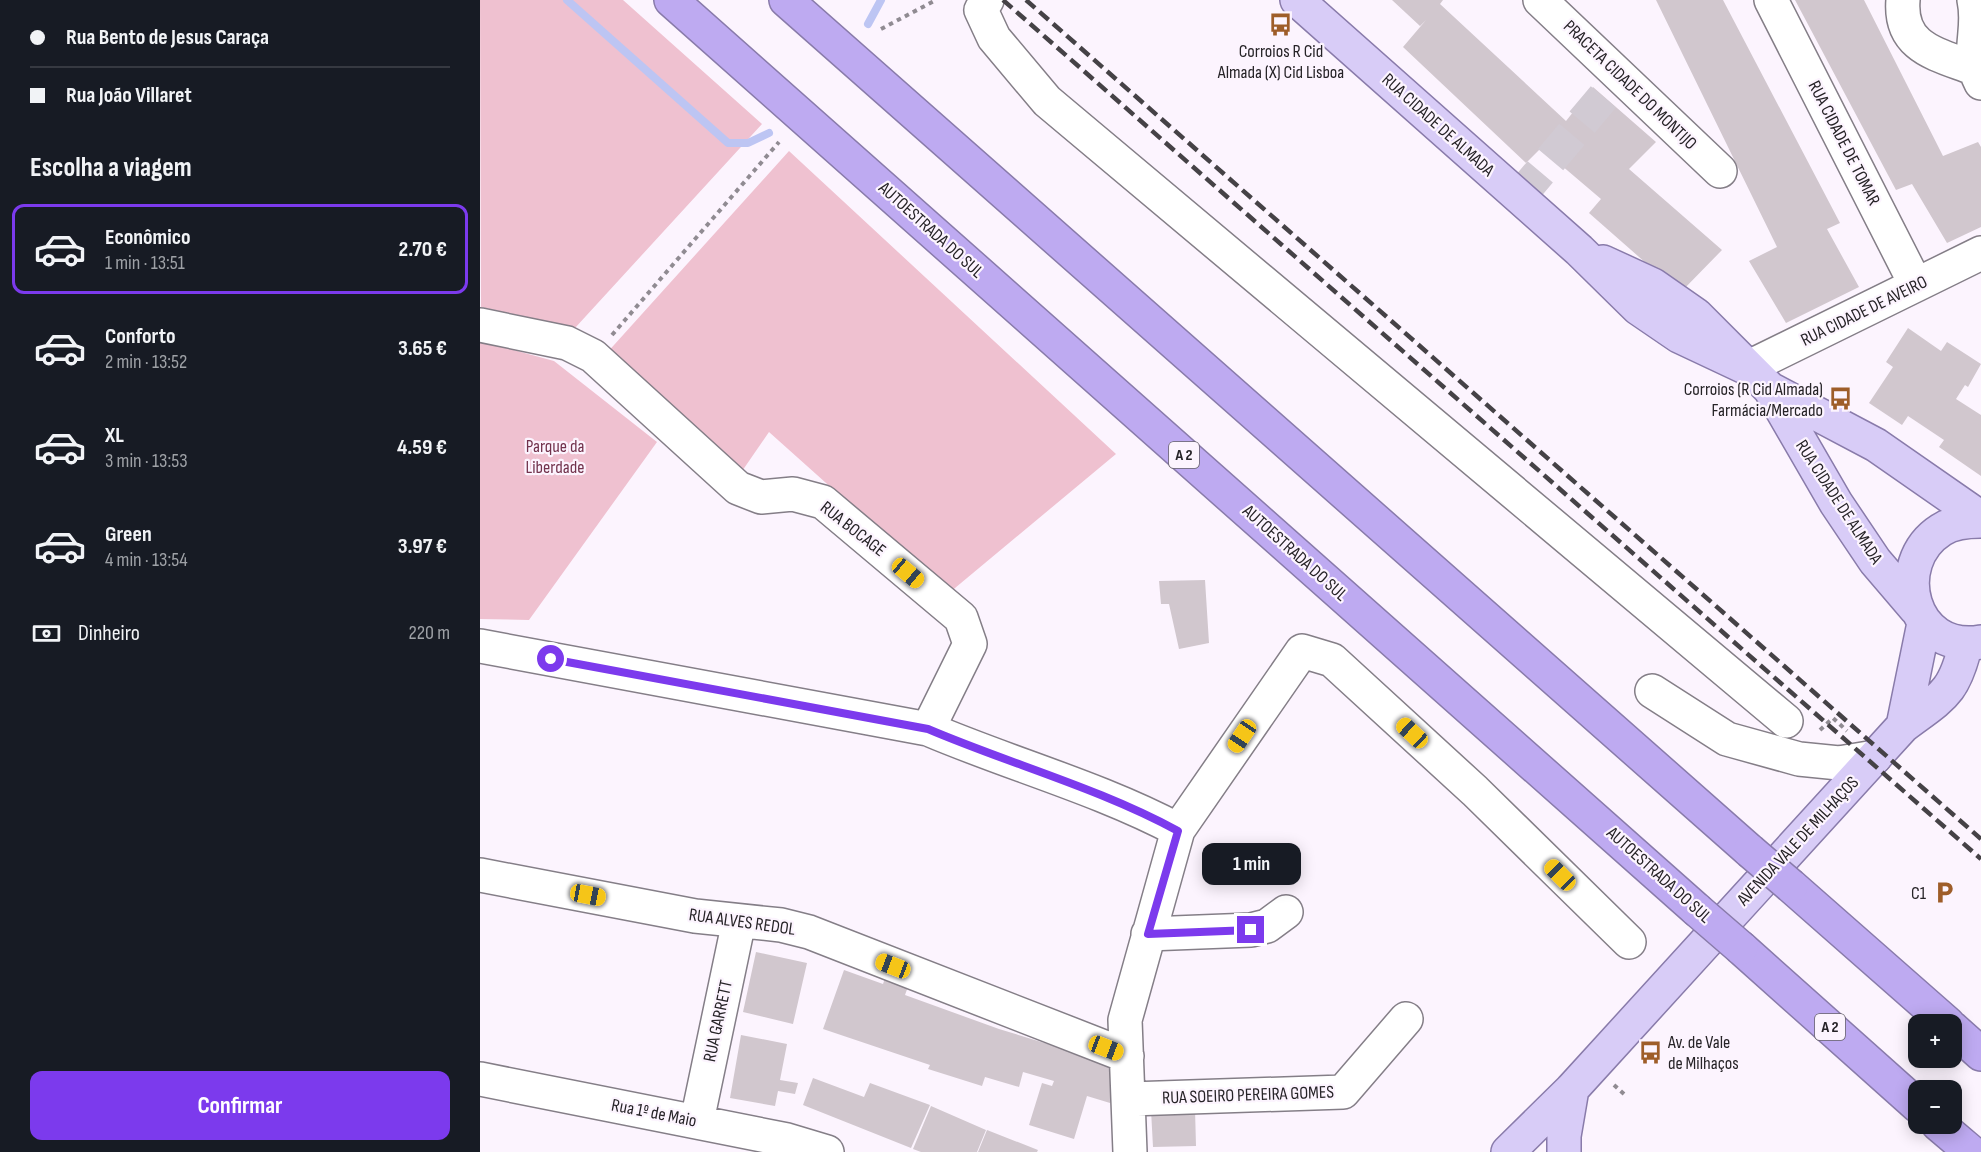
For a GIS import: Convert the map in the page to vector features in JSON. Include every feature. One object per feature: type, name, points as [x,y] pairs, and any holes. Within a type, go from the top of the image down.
[{"type":"highway","name":"AUTOESTRADA DO SUL","points":[[671,0],[1908,1097]]},
{"type":"highway","points":[[786,0],[1937,1014]]},
{"type":"highway","points":[[1962,1037],[1981,1054]]},
{"type":"highway","points":[[1950,1134],[1971,1152]]},
{"type":"main road","name":"RUA CIDADE DE ALMADA","points":[[1297,0],[1579,250],[1653,285],[1696,315],[1759,379],[1875,561],[1920,616],[1944,638],[1977,644]]},
{"type":"main road","name":"RUA CIDADE DE ALMADA","points":[[1759,379],[1876,445],[1981,519]]},
{"type":"main road","points":[[1903,726],[1920,616],[1913,580],[1917,561],[1927,542],[1941,530],[1960,522],[1981,519]]},
{"type":"main road","name":"AVENIDA VALE DE MILHAÇOS","points":[[1508,1152],[1572,1089],[1903,726],[1951,687],[1977,644]]},
{"type":"main road","points":[[1564,1152],[1564,1136],[1572,1089]]},
{"type":"street","points":[[987,0],[981,10],[994,38],[1047,101],[1786,721]]},
{"type":"street","name":"PRACETA CIDADE DO MONTIJO","points":[[1540,0],[1720,171]]},
{"type":"street","name":"RUA CIDADE DE TOMAR","points":[[1771,0],[1916,285]]},
{"type":"street","points":[[1903,0],[1905,26],[1914,40],[1927,51],[1978,69],[1980,24],[1974,0]]},
{"type":"street","name":"RUA CIDADE DE AVEIRO","points":[[1759,379],[1916,285],[1981,254]]},
{"type":"street","name":"RUA BOCAGE","points":[[480,325],[567,343],[593,356],[738,488],[761,497],[793,494],[823,502],[961,618],[970,644],[928,729]]},
{"type":"street","points":[[480,646],[928,729],[985,753],[1140,810],[1178,831]]},
{"type":"street","points":[[1130,1152],[1130,1099],[1125,1020],[1178,831],[1302,651],[1332,660],[1475,791],[1629,942]]},
{"type":"street","points":[[1652,691],[1727,739],[1799,759],[1839,763],[1875,757]]},
{"type":"street","name":"RUA ALVES REDOL","points":[[480,875],[695,916],[781,925],[809,933],[1127,1056]]},
{"type":"street","points":[[1148,934],[1251,930],[1267,926],[1286,912]]},
{"type":"street","name":"RUA GARRETT","points":[[696,1121],[739,921]]},
{"type":"street","name":"RUA SOEIRO PEREIRA GOMES","points":[[1130,1099],[1342,1092],[1406,1018]]},
{"type":"street","name":"Rua 1º de Maio","points":[[480,1079],[787,1140],[827,1152]]},
{"type":"path","points":[[881,29],[936,0]]},
{"type":"path","points":[[593,356],[779,142]]},
{"type":"green space","points":[[480,0],[623,0],[762,124],[575,328],[481,307]]},
{"type":"green space","points":[[789,151],[1116,454],[949,593],[769,432],[738,477],[605,355]]},
{"type":"green space","name":"Parque da Liberdade","points":[[480,341],[554,361],[657,442],[529,620],[480,619]]},
{"type":"building","points":[[1392,0],[1443,0],[1440,4],[1566,121],[1593,87],[1656,142],[1629,169],[1722,250],[1680,293],[1589,213],[1601,199],[1541,148],[1526,163],[1403,47],[1426,20],[1420,26]]},
{"type":"building","points":[[1656,0],[1723,0],[1840,223],[1827,229],[1859,287],[1786,323],[1749,261],[1777,247]]},
{"type":"building","points":[[1795,0],[1864,0],[1943,156],[1978,142],[1981,147],[1981,227],[1947,243],[1912,184],[1896,190]]},
{"type":"building","points":[[1908,328],[1941,351],[1947,342],[1981,364],[1968,387],[1965,385],[1956,399],[1981,415],[1981,476],[1939,447],[1944,440],[1908,416],[1902,425],[1869,403],[1893,367],[1886,362]]},
{"type":"building","points":[[1205,580],[1209,643],[1179,649],[1169,604],[1161,604],[1159,581]]},
{"type":"building","points":[[756,952],[807,963],[793,1024],[743,1012]]},
{"type":"building","points":[[888,969],[911,978],[905,995],[999,1029],[1064,1049],[1124,1059],[1110,1103],[1087,1096],[1074,1139],[1029,1125],[1042,1083],[1052,1086],[1054,1081],[1023,1072],[1019,1087],[985,1077],[982,1086],[928,1069],[930,1065],[823,1029],[844,970],[883,984]]},
{"type":"building","points":[[741,1035],[787,1044],[780,1080],[798,1083],[795,1094],[778,1091],[775,1106],[730,1098]]},
{"type":"building","points":[[813,1078],[864,1097],[870,1083],[930,1105],[911,1148],[803,1105]]},
{"type":"building","points":[[931,1106],[986,1130],[977,1152],[921,1152],[913,1149]]},
{"type":"building","points":[[1195,1109],[1196,1146],[1153,1147],[1151,1110]]},
{"type":"building","points":[[987,1130],[1038,1150],[1037,1152],[978,1152]]},
{"type":"waterway","points":[[567,0],[728,143],[748,143],[769,133]]},
{"type":"waterway","points":[[868,24],[881,0]]},
{"type":"tunnel","points":[[1519,197],[1621,76]]},
{"type":"railway","points":[[1003,0],[1981,859]]},
{"type":"railway","points":[[1026,0],[1981,839]]},
{"type":"place","name":"Corroios R Cid Almada (X) Cid Lisboa","points":[[1281,25]]},
{"type":"place","name":"Corroios (R Cid Almada) Farmácia/Mercado","points":[[1841,399]]},
{"type":"place","name":"C1","points":[[1944,893]]},
{"type":"place","name":"Av. de Vale de Milhaços","points":[[1650,1052]]},
{"type":"route","points":[[551,659],[928,729],[985,753],[1140,810],[1178,831],[1173,855],[1148,934],[1251,930]]}]
